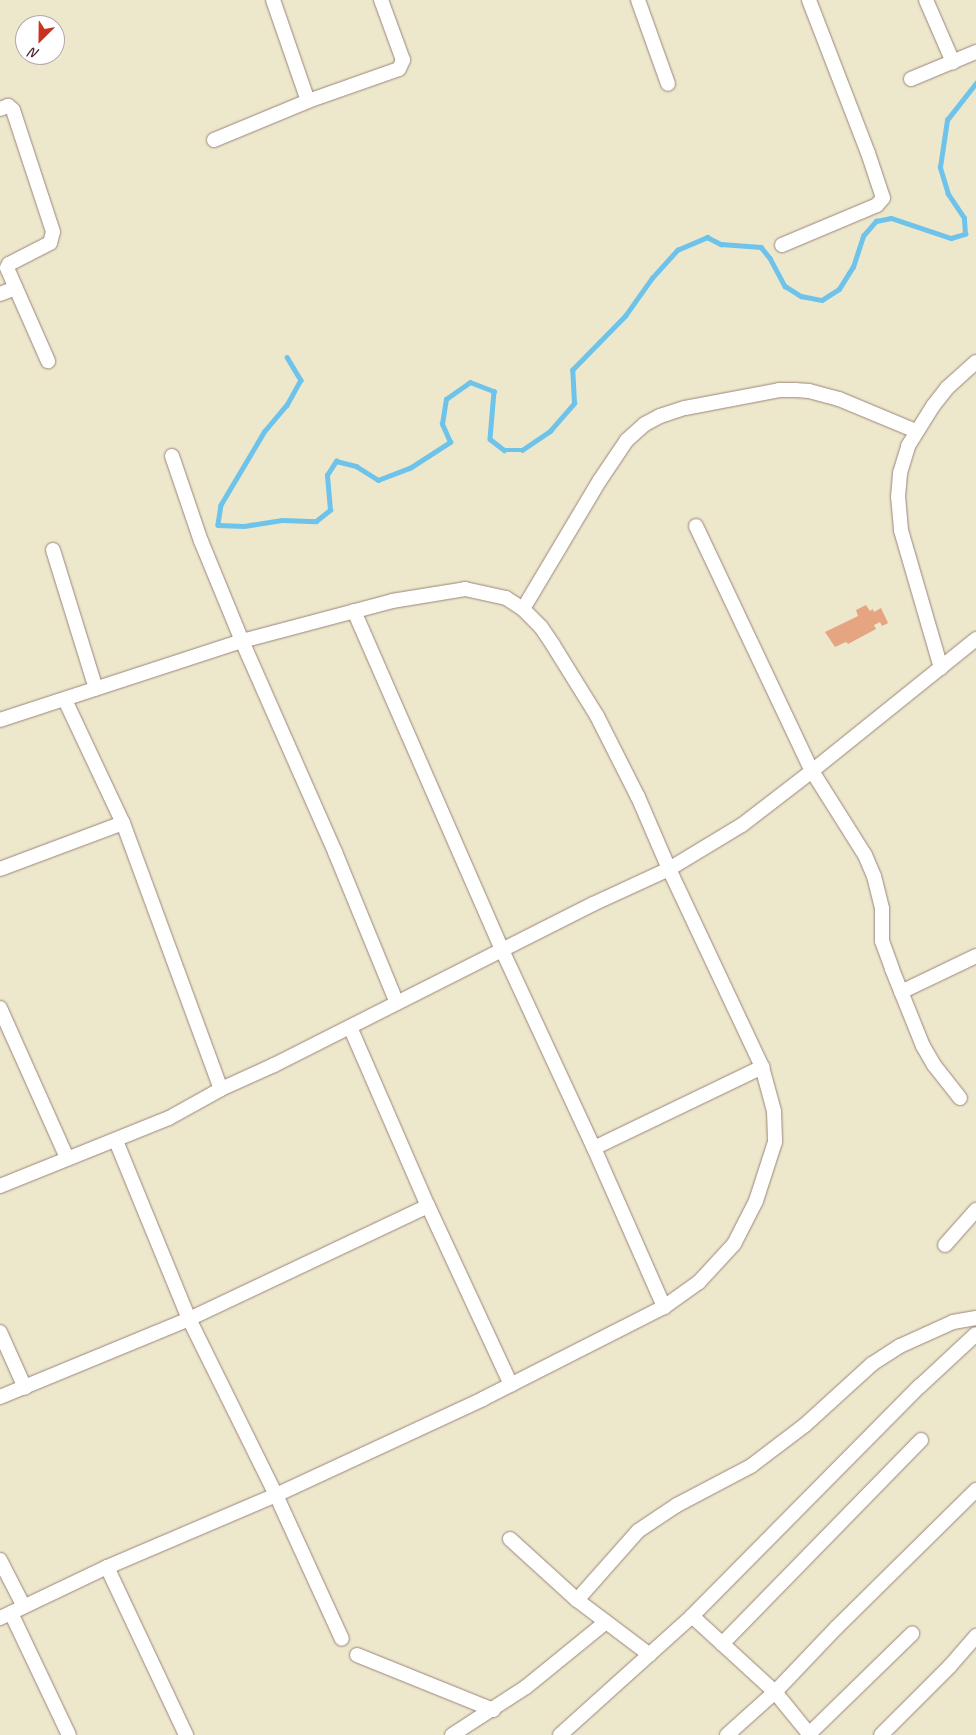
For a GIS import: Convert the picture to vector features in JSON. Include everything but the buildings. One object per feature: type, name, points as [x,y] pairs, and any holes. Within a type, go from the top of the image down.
[{"type":"street","points":[[273,0],[308,101]]},
{"type":"street","points":[[214,140],[308,101],[399,69],[403,60],[382,0]]},
{"type":"street","points":[[638,0],[668,84]]},
{"type":"street","points":[[782,245],[877,205],[883,198],[809,0]]},
{"type":"street","points":[[926,0],[953,62]]},
{"type":"street","points":[[912,79],[976,52]]},
{"type":"street","points":[[0,109],[8,106],[13,110],[53,237],[50,243],[9,264],[7,268],[48,362]]},
{"type":"street","points":[[0,294],[16,288]]},
{"type":"street","points":[[941,668],[901,530],[898,498],[900,473],[903,458],[916,431],[946,388],[976,362]]},
{"type":"street","points":[[524,608],[600,480],[627,440],[645,424],[660,416],[685,408],[779,390],[795,390],[809,391],[839,400],[916,431]]},
{"type":"street","points":[[172,456],[200,541],[242,641],[336,852],[397,1003]]},
{"type":"street","points":[[696,526],[812,771],[865,855],[874,876],[882,909],[882,941],[901,992],[928,1056],[960,1098]]},
{"type":"street","points":[[53,550],[96,689]]},
{"type":"street","points":[[0,720],[242,641],[392,601],[465,589],[506,598],[524,608],[541,627],[597,716],[638,797],[669,869],[762,1067],[774,1111],[775,1142],[756,1201],[734,1244],[699,1282],[664,1307],[511,1385],[276,1495],[107,1567],[24,1605],[5,1616],[69,1735]]},
{"type":"street","points":[[354,611],[502,950],[594,1148],[664,1307]]},
{"type":"street","points":[[0,1186],[67,1158],[116,1141],[169,1118],[221,1089],[669,869],[742,825],[976,639]]},
{"type":"street","points":[[65,700],[123,823],[221,1089]]},
{"type":"street","points":[[0,869],[123,823]]},
{"type":"street","points":[[901,992],[976,956]]},
{"type":"street","points":[[0,1008],[5,1031],[67,1158]]},
{"type":"street","points":[[350,1027],[428,1206],[511,1385]]},
{"type":"street","points":[[594,1148],[762,1067]]},
{"type":"street","points":[[116,1141],[189,1319],[276,1495],[342,1639]]},
{"type":"street","points":[[0,1397],[189,1319],[428,1206]]},
{"type":"street","points":[[945,1245],[976,1210]]},
{"type":"street","points":[[577,1600],[638,1531],[676,1505],[751,1466],[805,1425],[872,1364],[900,1346],[953,1322],[976,1318]]},
{"type":"street","points":[[0,1332],[24,1388]]},
{"type":"street","points":[[568,1733],[692,1616],[920,1386],[976,1334]]},
{"type":"street","points":[[722,1644],[921,1440]]},
{"type":"street","points":[[727,1735],[774,1692],[976,1490]]},
{"type":"street","points":[[510,1539],[577,1600],[650,1655]]},
{"type":"street","points":[[0,1560],[24,1605]]},
{"type":"street","points":[[107,1567],[186,1735]]},
{"type":"street","points":[[692,1616],[774,1692],[809,1734],[912,1634]]},
{"type":"street","points":[[452,1735],[494,1710],[526,1687],[606,1622]]},
{"type":"street","points":[[880,1735],[950,1666],[976,1636]]},
{"type":"street","points":[[357,1655],[494,1710]]},
{"type":"waterway","points":[[287,357],[301,380],[287,405],[265,431],[221,505],[218,525],[244,526],[282,520],[316,521],[330,510],[327,475],[336,461],[356,466],[378,480],[410,468],[450,442],[442,424],[446,399],[470,382],[494,391],[490,439],[504,450],[522,450],[550,431],[574,403],[572,370],[625,316],[652,278],[677,250],[707,237],[721,244],[761,247],[770,258],[785,286],[801,296],[822,300],[839,289],[853,267],[863,236],[876,221],[891,218],[951,238],[965,234],[964,218],[948,194],[940,167],[947,120],[976,83]]}]
